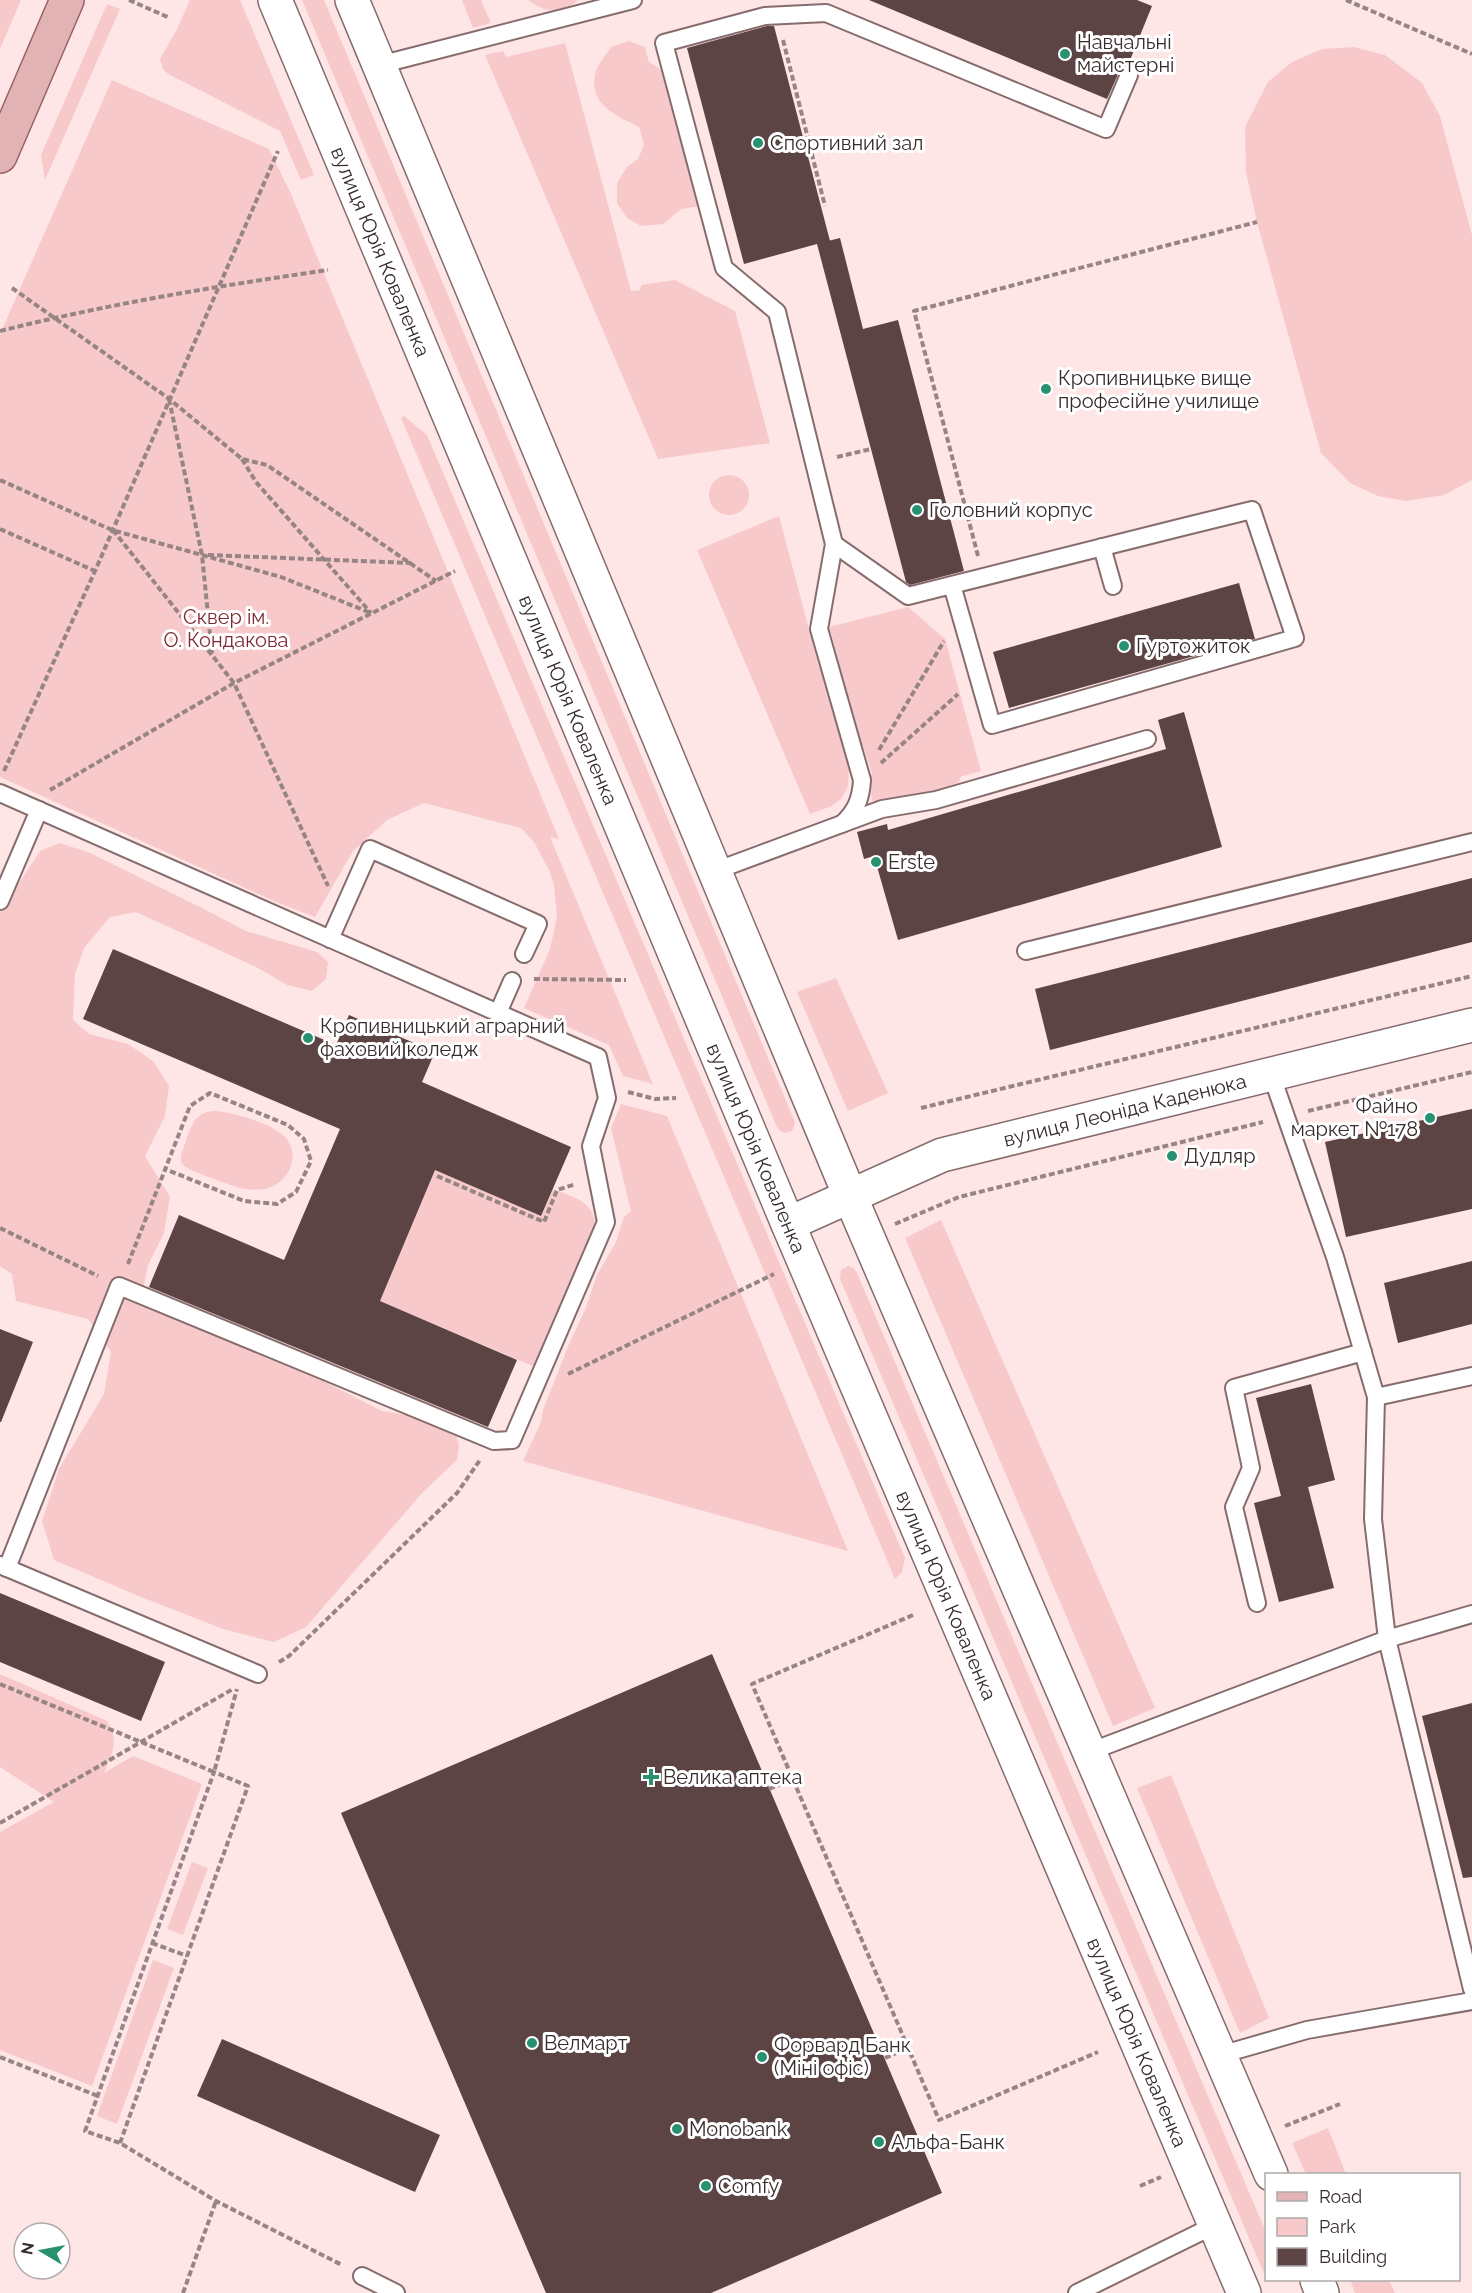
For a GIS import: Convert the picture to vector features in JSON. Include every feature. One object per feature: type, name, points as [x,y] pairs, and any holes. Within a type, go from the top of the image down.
[{"type":"main road","points":[[0,156],[67,0]]},
{"type":"main road","name":"вулиця Юрія Коваленка","points":[[275,0],[788,1224],[1244,2293]]},
{"type":"main road","points":[[352,0],[850,1196],[1270,2173]]},
{"type":"main road","name":"вулиця Леоніда Каденюка","points":[[788,1224],[942,1155],[1472,1025]]},
{"type":"lane","points":[[379,65],[633,0]]},
{"type":"lane","points":[[842,824],[853,814],[858,804],[862,780],[819,629],[834,544],[777,312],[724,268],[664,43],[765,16],[826,14],[1106,129],[1129,75]]},
{"type":"lane","points":[[834,544],[908,596],[1102,547],[1252,510],[1295,638],[992,725],[952,585]]},
{"type":"lane","points":[[1102,547],[1113,586]]},
{"type":"lane","points":[[715,871],[882,809],[936,801],[1146,739]]},
{"type":"lane","points":[[0,793],[598,1057],[607,1098],[591,1146],[606,1222],[512,1440],[494,1441],[119,1286],[3,1566],[258,1674]]},
{"type":"lane","points":[[0,901],[33,807]]},
{"type":"lane","points":[[1026,951],[1472,842]]},
{"type":"lane","points":[[330,939],[370,849],[538,924],[524,954]]},
{"type":"lane","points":[[498,1013],[512,981]]},
{"type":"lane","points":[[1271,1074],[1335,1257],[1376,1397],[1373,1519],[1387,1639],[1472,1989]]},
{"type":"lane","points":[[1257,1603],[1234,1507],[1251,1468],[1234,1388],[1363,1352]]},
{"type":"lane","points":[[1376,1397],[1472,1376]]},
{"type":"lane","points":[[1089,1752],[1387,1639],[1472,1614]]},
{"type":"lane","points":[[1220,2055],[1307,2030],[1472,2001]]},
{"type":"lane","points":[[1077,2293],[1215,2226]]},
{"type":"lane","points":[[362,2276],[396,2293]]},
{"type":"path","points":[[129,0],[170,18]]},
{"type":"path","points":[[1346,0],[1472,54]]},
{"type":"path","points":[[777,16],[825,206]]},
{"type":"path","points":[[0,780],[95,571],[168,398],[278,151]]},
{"type":"path","points":[[984,577],[914,311],[1257,222]]},
{"type":"path","points":[[0,331],[54,318],[218,286],[328,270]]},
{"type":"path","points":[[12,288],[168,398],[242,459],[256,482],[372,613]]},
{"type":"path","points":[[168,398],[202,555],[212,655]]},
{"type":"path","points":[[854,453],[871,449]]},
{"type":"path","points":[[242,459],[267,465],[436,581]]},
{"type":"path","points":[[0,480],[112,530],[281,577],[372,613]]},
{"type":"path","points":[[0,529],[95,571]]},
{"type":"path","points":[[112,530],[234,683],[341,914]]},
{"type":"path","points":[[202,555],[411,563]]},
{"type":"path","points":[[33,807],[234,683],[455,571]]},
{"type":"path","points":[[862,780],[960,613]]},
{"type":"path","points":[[862,780],[978,675]]},
{"type":"path","points":[[921,1108],[1472,976]]},
{"type":"path","points":[[512,981],[626,980]]},
{"type":"path","points":[[959,1197],[1472,1072]]},
{"type":"path","points":[[0,1228],[119,1286],[165,1169],[190,1106],[210,1093],[288,1125],[304,1139],[310,1161],[296,1192],[277,1204],[244,1201],[165,1169]]},
{"type":"path","points":[[634,1093],[655,1098],[676,1098]]},
{"type":"path","points":[[437,1176],[544,1221],[557,1190],[597,1177]]},
{"type":"path","points":[[563,1383],[568,1372],[753,1283]]},
{"type":"path","points":[[913,1615],[752,1684],[939,2120],[1098,2052]]},
{"type":"path","points":[[0,1684],[248,1786],[120,2143]]},
{"type":"path","points":[[238,1686],[214,1772],[85,2131],[120,2143],[216,2201],[362,2276]]},
{"type":"path","points":[[769,1789],[793,1779]]},
{"type":"path","points":[[152,1943],[186,1956]]},
{"type":"path","points":[[885,2058],[908,2048]]},
{"type":"path","points":[[0,2057],[98,2096]]},
{"type":"path","points":[[183,2293],[216,2201]]},
{"type":"green space","points":[[0,0],[21,0],[0,49]]},
{"type":"green space","points":[[190,0],[240,0],[314,175],[301,180],[280,131],[168,74],[163,69],[160,59]]},
{"type":"green space","points":[[302,0],[324,0],[795,1122],[791,1131],[782,1132],[777,1127]]},
{"type":"green space","points":[[462,0],[481,0],[491,23],[473,28]]},
{"type":"green space","points":[[528,0],[578,0],[566,8],[553,10],[540,7]]},
{"type":"green space","points":[[107,4],[120,9],[45,180],[41,155]]},
{"type":"green space","points":[[629,41],[645,47],[649,62],[665,72],[702,206],[681,209],[663,224],[641,226],[627,218],[617,203],[617,183],[627,167],[638,159],[644,145],[639,127],[606,108],[600,102],[594,85],[597,68],[611,47]]},
{"type":"green space","points":[[565,43],[631,291],[640,290],[641,285],[675,280],[735,311],[770,443],[658,459],[485,55],[503,51],[506,57]]},
{"type":"green space","points":[[1354,47],[1385,55],[1422,83],[1440,116],[1472,235],[1472,480],[1444,495],[1406,501],[1378,496],[1350,483],[1321,453],[1257,222],[1246,172],[1245,127],[1268,82],[1292,62],[1322,49]]},
{"type":"green space","name":"Сквер ім. О. Кондакова","points":[[112,80],[269,149],[291,194],[559,839],[550,837],[653,1084],[623,1076],[609,1045],[524,1008],[550,949],[557,917],[554,885],[549,870],[534,842],[521,828],[424,803],[387,820],[353,851],[315,917],[278,903],[0,777],[0,334]]},
{"type":"green space","points":[[404,416],[427,435],[905,1558],[902,1572],[895,1579],[401,418]]},
{"type":"green space","points":[[729,475],[743,481],[749,495],[743,509],[729,515],[715,509],[709,495],[715,481]]},
{"type":"green space","points":[[779,516],[819,667],[837,654],[829,627],[908,607],[945,639],[981,771],[960,777],[959,782],[928,795],[902,802],[872,801],[869,779],[872,773],[863,745],[849,769],[848,786],[842,798],[832,806],[810,814],[697,550]]},
{"type":"green space","points":[[60,843],[90,853],[246,931],[317,952],[328,962],[326,979],[312,991],[287,985],[258,968],[136,912],[110,917],[84,948],[75,974],[73,1020],[89,1034],[128,1044],[153,1061],[169,1086],[165,1116],[145,1156],[170,1197],[164,1233],[148,1265],[141,1299],[153,1310],[272,1355],[382,1411],[451,1424],[459,1444],[457,1460],[423,1492],[306,1627],[274,1642],[223,1629],[54,1560],[42,1521],[59,1469],[104,1394],[111,1352],[88,1319],[16,1301],[12,1274],[0,1266],[0,912],[40,851]]},
{"type":"green space","points":[[836,978],[888,1093],[848,1111],[797,992]]},
{"type":"green space","points":[[621,1104],[667,1116],[848,1551],[523,1461],[541,1422],[543,1410],[585,1310],[597,1275],[616,1242],[624,1217],[631,1211],[611,1128]]},
{"type":"green space","points":[[214,1111],[251,1119],[284,1136],[290,1144],[292,1160],[290,1168],[280,1182],[264,1189],[244,1189],[202,1175],[184,1166],[181,1155],[195,1120],[206,1112]]},
{"type":"green space","points":[[435,1170],[541,1216],[553,1189],[582,1202],[592,1212],[595,1229],[535,1367],[380,1301]]},
{"type":"green space","points":[[941,1220],[1155,1708],[1113,1726],[905,1238]]},
{"type":"green space","points":[[848,1266],[854,1268],[857,1273],[1265,2230],[1265,2276],[840,1279],[841,1270]]},
{"type":"green space","points":[[0,1674],[107,1721],[114,1742],[104,1773],[133,1756],[202,1784],[92,2086],[0,2050],[0,1832],[54,1802],[0,1767]]},
{"type":"green space","points":[[1171,1775],[1269,2018],[1240,2033],[1137,1788]]},
{"type":"green space","points":[[192,1862],[208,1868],[183,1935],[167,1929]]},
{"type":"green space","points":[[153,1960],[174,1968],[117,2124],[97,2116]]},
{"type":"green space","points":[[1328,2128],[1346,2173],[1306,2173],[1292,2143]]},
{"type":"green space","points":[[1350,2281],[1389,2281],[1395,2293],[1355,2293]]},
{"type":"building","name":"Навчальні майстерні","points":[[869,0],[1137,0],[1152,6],[1128,65],[1120,70],[1107,99]]},
{"type":"building","points":[[774,26],[830,241],[840,238],[863,329],[898,320],[964,571],[910,585],[906,582],[817,244],[744,264],[687,48]]},
{"type":"building","name":"Гуртожиток","points":[[1239,583],[1255,639],[1009,708],[993,652]]},
{"type":"building","points":[[1184,712],[1222,847],[898,940],[874,856],[864,859],[857,832],[887,824],[888,830],[1166,749],[1158,720]]},
{"type":"building","points":[[1472,878],[1472,942],[1050,1050],[1035,989]]},
{"type":"building","points":[[113,949],[336,1045],[349,1015],[435,1052],[422,1082],[571,1147],[541,1216],[435,1170],[380,1301],[517,1360],[488,1427],[149,1287],[179,1215],[284,1260],[340,1129],[83,1019]]},
{"type":"building","points":[[1472,1109],[1472,1209],[1346,1237],[1325,1142]]},
{"type":"building","points":[[1472,1261],[1472,1324],[1398,1343],[1384,1283]]},
{"type":"building","points":[[0,1329],[33,1342],[1,1422],[0,1422]]},
{"type":"building","points":[[1311,1384],[1335,1480],[1308,1487],[1334,1588],[1279,1602],[1254,1503],[1281,1496],[1256,1398]]},
{"type":"building","points":[[0,1593],[165,1662],[141,1721],[0,1662]]},
{"type":"building","points":[[712,1654],[942,2193],[711,2293],[546,2293],[341,1813]]},
{"type":"building","points":[[1472,1703],[1472,1877],[1463,1878],[1422,1716]]},
{"type":"building","points":[[222,2039],[440,2135],[415,2192],[197,2096]]},
{"type":"place","name":"Навчальні майстерні","points":[[1065,54]]},
{"type":"place","name":"Спортивний зал","points":[[758,143]]},
{"type":"place","name":"Кропивницьке вище професійне училище","points":[[1046,389]]},
{"type":"place","name":"Головний корпус","points":[[917,510]]},
{"type":"place","name":"Гуртожиток","points":[[1124,646]]},
{"type":"place","name":"Erste","points":[[876,862]]},
{"type":"place","name":"Кропивницький аграрний фаховий коледж","points":[[308,1038]]},
{"type":"place","name":"Файно маркет №178","points":[[1430,1118]]},
{"type":"place","name":"Дудляр","points":[[1172,1156]]},
{"type":"place","name":"Велика аптека","points":[[651,1777]]},
{"type":"place","name":"Велмарт","points":[[532,2043]]},
{"type":"place","name":"Форвард Банк (Міні офіс)","points":[[762,2057]]},
{"type":"place","name":"Monobank","points":[[677,2129]]},
{"type":"place","name":"Альфа-Банк","points":[[879,2142]]},
{"type":"place","name":"Comfy","points":[[706,2186]]}]
